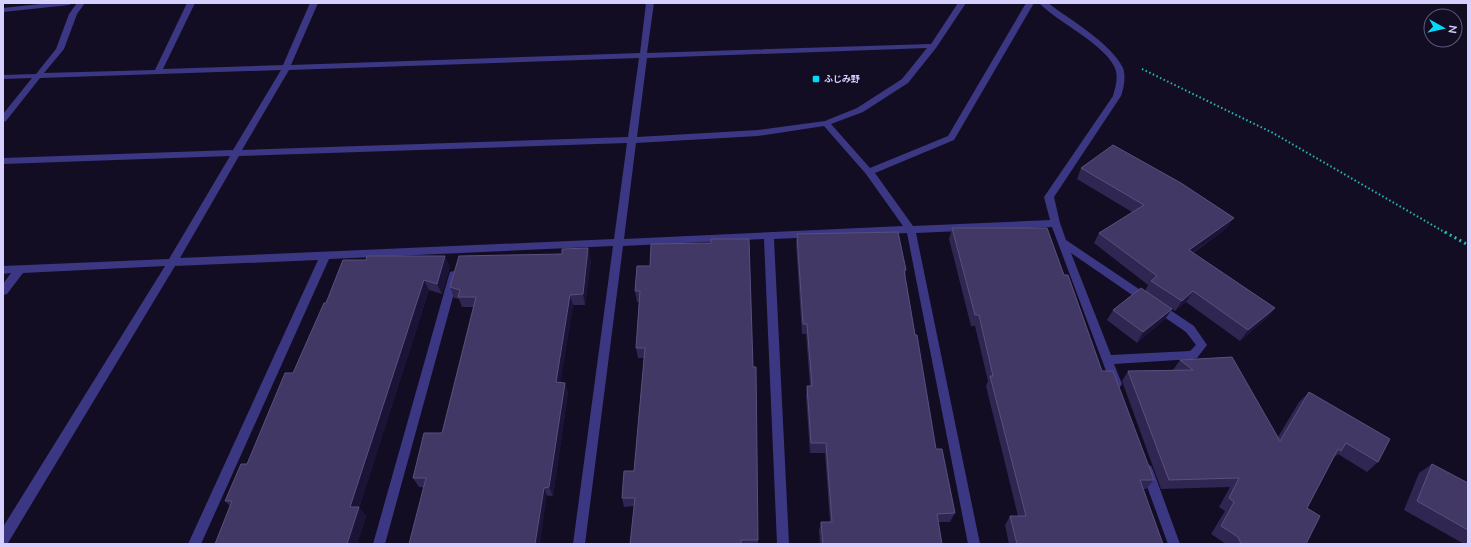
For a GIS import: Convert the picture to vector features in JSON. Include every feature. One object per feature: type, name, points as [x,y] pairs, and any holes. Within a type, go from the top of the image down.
[{"type":"street","points":[[3,10],[69,3]]},
{"type":"street","points":[[3,119],[60,49],[72,14],[81,3]]},
{"type":"street","points":[[158,72],[191,3]]},
{"type":"street","points":[[3,539],[172,263],[286,68],[314,3]]},
{"type":"street","points":[[580,544],[650,3]]},
{"type":"street","points":[[3,161],[632,140],[758,133],[826,123],[860,110],[905,81],[933,46],[962,3]]},
{"type":"street","points":[[869,172],[951,138],[1030,3]]},
{"type":"street","points":[[1043,3],[1109,53],[1119,68],[1122,82],[1117,96],[1049,198],[1055,223],[1120,397]]},
{"type":"street","points":[[3,77],[933,46]]},
{"type":"street","points":[[826,123],[869,172],[912,230],[974,544]]},
{"type":"street","points":[[3,270],[325,256],[459,258],[618,242],[1055,223]]},
{"type":"street","points":[[769,236],[783,544]]},
{"type":"street","points":[[1062,242],[1190,329],[1202,345],[1193,355],[1107,360]]},
{"type":"street","points":[[194,544],[325,256]]},
{"type":"street","points":[[379,544],[459,258]]},
{"type":"street","points":[[3,291],[20,269]]},
{"type":"street","points":[[1144,463],[1174,544]]},
{"type":"path","points":[[1109,53],[1273,133],[1468,245]]},
{"type":"building","points":[[1113,145],[1181,183],[1234,218],[1189,250],[1275,308],[1248,330],[1193,291],[1182,301],[1151,281],[1157,276],[1099,233],[1144,205],[1081,168]]},
{"type":"building","points":[[952,228],[1047,228],[1064,275],[1068,275],[1102,371],[1113,371],[1154,480],[1140,480],[1163,544],[1017,544],[1010,516],[1026,516],[990,376],[993,376],[979,315],[975,315]]},
{"type":"building","points":[[898,232],[906,270],[904,270],[915,335],[917,335],[936,449],[942,449],[955,513],[937,514],[942,544],[823,544],[821,522],[832,522],[826,443],[811,443],[807,386],[812,386],[807,324],[803,324],[797,234]]},
{"type":"building","points":[[711,239],[749,239],[753,367],[756,367],[758,540],[741,540],[741,544],[630,544],[635,498],[622,498],[624,471],[634,471],[645,348],[636,348],[640,291],[635,291],[637,266],[650,266],[651,244],[711,243]]},
{"type":"building","points":[[588,248],[583,294],[570,295],[556,382],[565,383],[549,487],[544,488],[535,544],[409,544],[426,478],[413,478],[424,433],[442,433],[476,297],[458,297],[460,290],[450,287],[459,256],[562,254],[562,249]]},
{"type":"building","points":[[367,256],[445,256],[437,284],[424,280],[350,507],[359,507],[347,544],[215,544],[232,501],[225,501],[241,464],[247,464],[285,373],[293,373],[324,303],[326,303],[343,260],[366,260]]},
{"type":"building","points":[[1141,288],[1172,309],[1143,332],[1113,310]]},
{"type":"building","points":[[1232,357],[1280,441],[1309,392],[1390,439],[1378,462],[1346,443],[1341,451],[1338,449],[1307,508],[1320,516],[1306,544],[1241,544],[1238,537],[1221,526],[1234,502],[1229,498],[1239,478],[1169,480],[1128,371],[1193,370],[1180,360]]},
{"type":"building","points":[[1432,464],[1468,483],[1468,530],[1417,501]]},
{"type":"place","name":"ふじみ野","points":[[816,79]]}]
